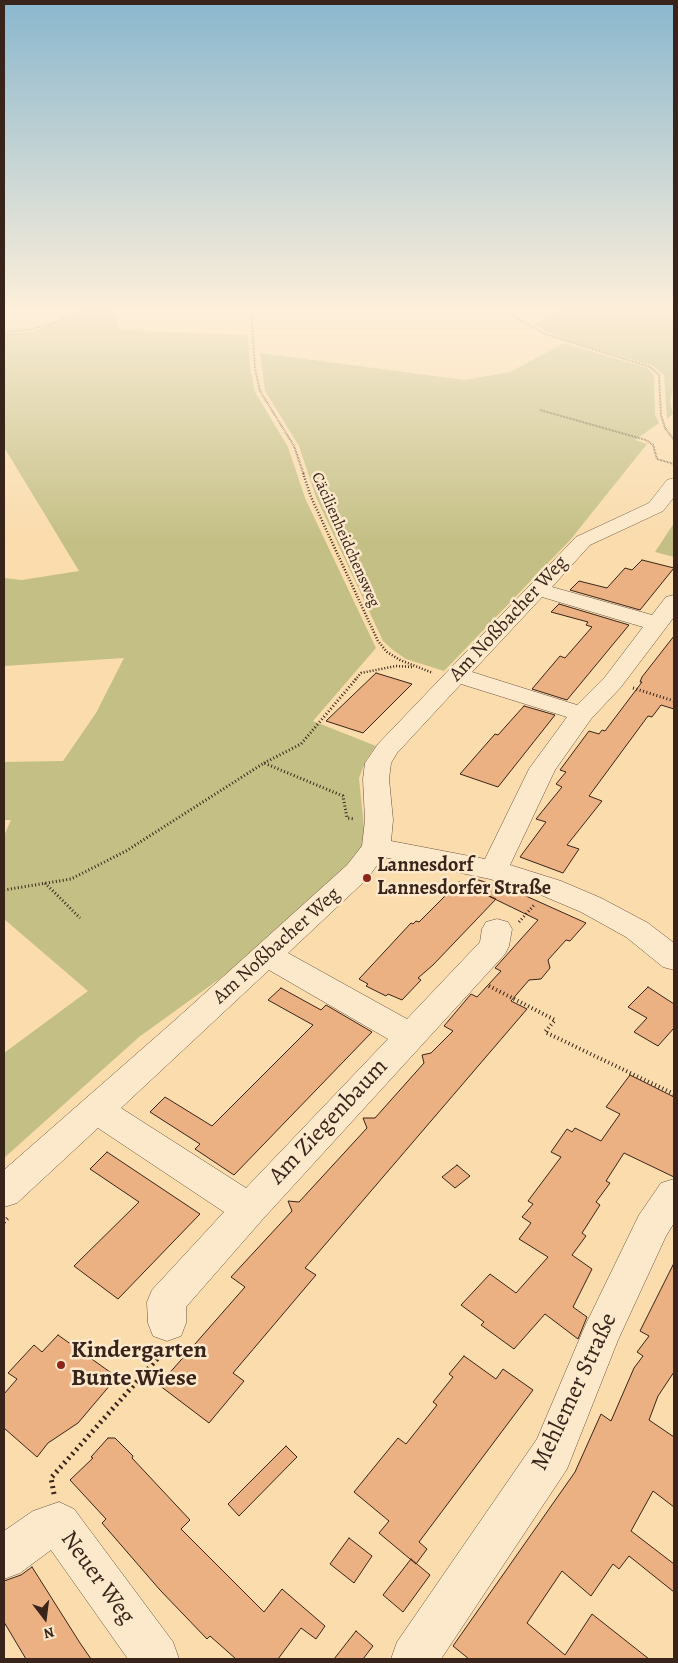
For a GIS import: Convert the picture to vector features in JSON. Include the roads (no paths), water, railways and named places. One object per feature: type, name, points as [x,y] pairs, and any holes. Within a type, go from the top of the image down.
[{"type":"street","name":"Am Noßbacher Weg","points":[[4,1192],[341,888],[363,864],[378,833],[376,779],[378,763],[387,749],[583,541],[656,507],[674,484]]},
{"type":"street","points":[[537,590],[657,624]]},
{"type":"street","points":[[494,870],[542,769],[582,714],[613,682],[674,602]]},
{"type":"street","points":[[456,675],[582,714]]},
{"type":"street","points":[[378,833],[551,888],[591,905],[637,930],[674,959]]},
{"type":"street","name":"Am Ziegenbaum","points":[[167,1323],[166,1302],[249,1209],[494,946],[496,929]]},
{"type":"street","points":[[267,955],[410,1036]]},
{"type":"street","points":[[96,1109],[249,1209]]},
{"type":"street","name":"Mehlemer Straße","points":[[414,1659],[552,1454],[599,1339],[652,1226],[674,1194]]},
{"type":"street","name":"Neuer Weg","points":[[4,1557],[48,1526],[59,1524],[156,1659]]},
{"type":"place","name":"Lannesdorf Lannesdorfer Straße","points":[[367,878]]},
{"type":"place","name":"Kindergarten Bunte Wiese","points":[[61,1365]]}]
